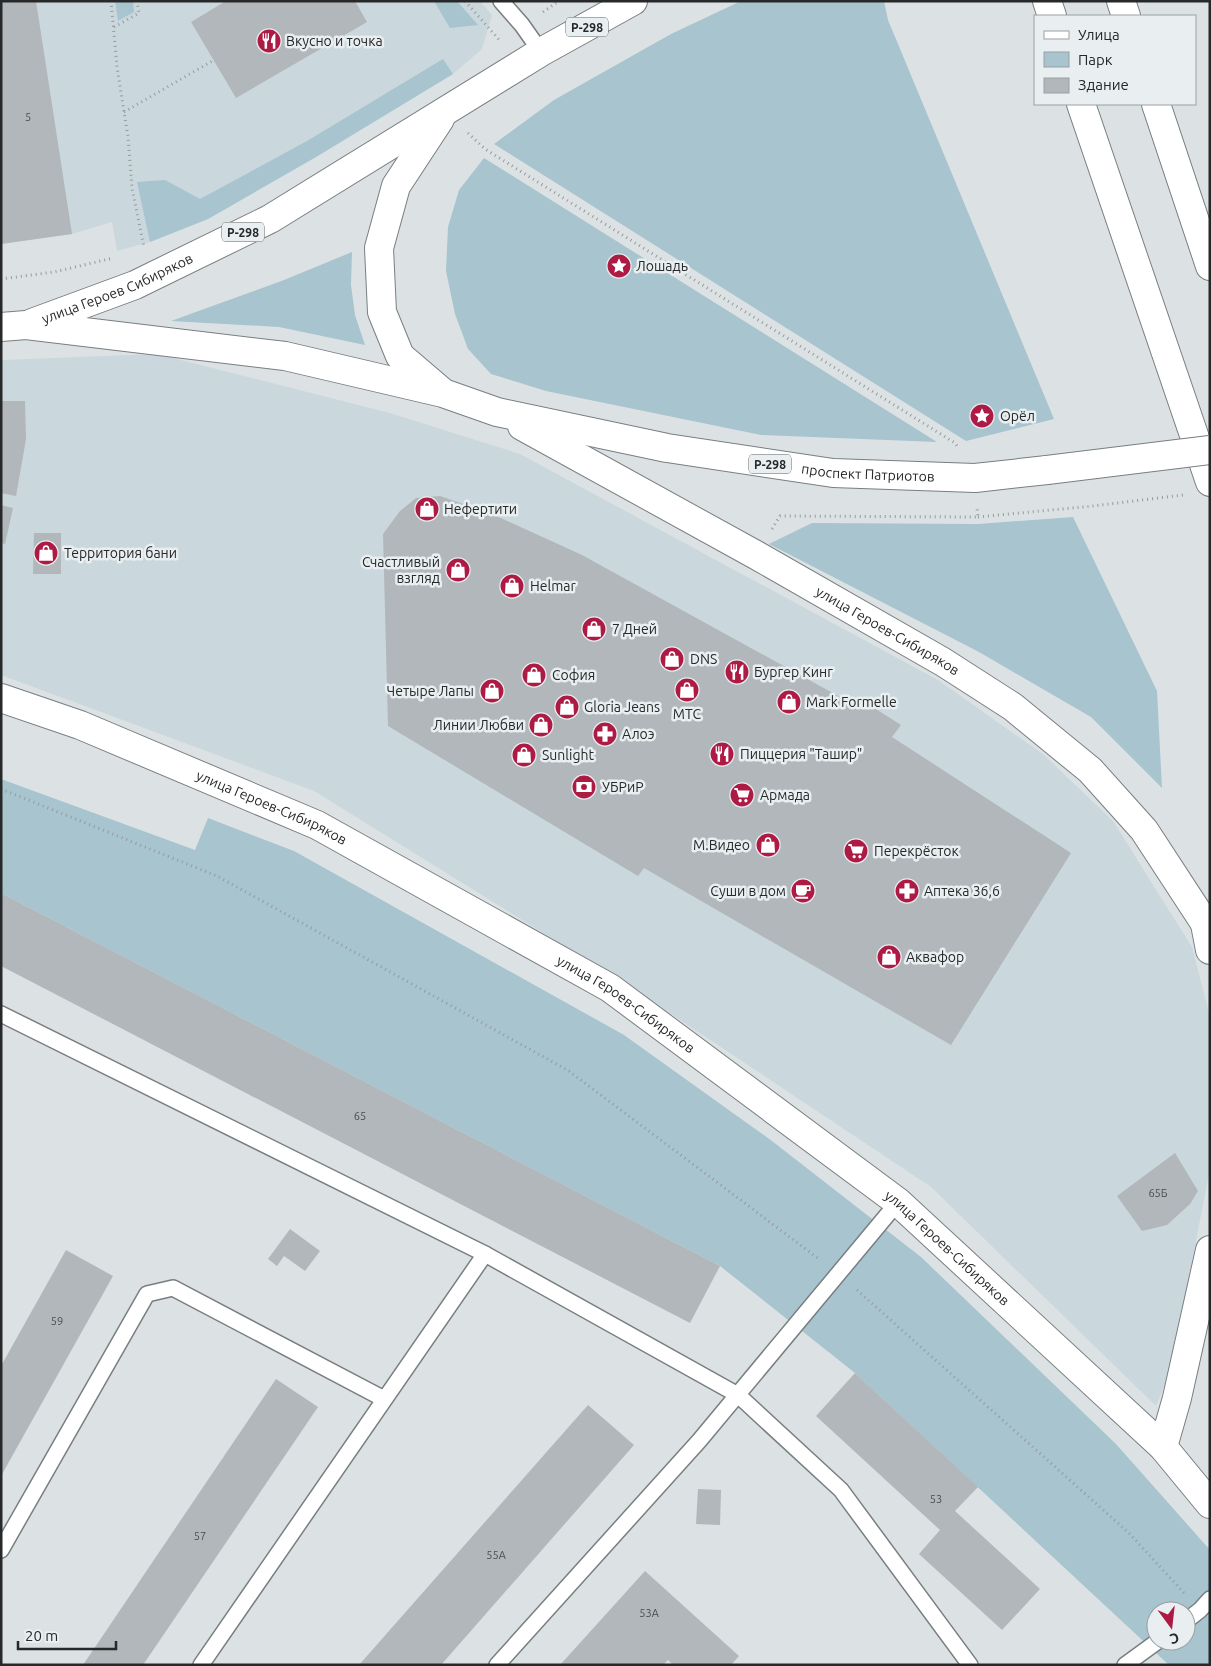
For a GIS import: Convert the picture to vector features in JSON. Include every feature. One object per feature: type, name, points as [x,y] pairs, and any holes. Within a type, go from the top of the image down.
[{"type":"main road","name":"Р-298","points":[[445,111],[541,52],[633,1]]},
{"type":"main road","points":[[1047,1],[1052,15]]},
{"type":"main road","points":[[1121,1],[1126,15]]},
{"type":"main road","points":[[1081,105],[1200,488]]},
{"type":"main road","points":[[1156,105],[1210,266]]},
{"type":"main road","points":[[443,393],[400,356],[382,312],[379,248],[396,186],[445,111]]},
{"type":"main road","name":"улица Героев Сибиряков","points":[[14,326],[135,285],[270,219],[445,111]]},
{"type":"main road","name":"улица Героев Сибиряков","points":[[14,326],[285,356],[443,393]]},
{"type":"main road","name":"проспект Патриотов","points":[[443,393],[497,412],[667,448],[832,473],[975,478],[1210,450]]},
{"type":"main road","name":"улица Героев-Сибиряков","points":[[497,412],[756,555],[943,662],[1013,707],[1090,770],[1144,830],[1208,935]]},
{"type":"main road","name":"улица Героев-Сибиряков","points":[[1,698],[80,725],[317,825],[601,983],[898,1202],[1163,1447]]},
{"type":"main road","points":[[1210,1250],[1177,1398],[1163,1447],[1210,1504]]},
{"type":"lane","points":[[501,1],[522,25],[541,52]]},
{"type":"lane","points":[[1,1014],[485,1254],[738,1394],[840,1490],[970,1665]]},
{"type":"lane","points":[[497,1665],[699,1441],[898,1202]]},
{"type":"lane","points":[[201,1665],[485,1254]]},
{"type":"lane","points":[[1,1550],[147,1294],[174,1288],[384,1400]]},
{"type":"lane","points":[[1125,1665],[1146,1650]]},
{"type":"path","points":[[111,1],[117,67],[128,138],[132,188],[145,250],[137,252]]},
{"type":"path","points":[[114,27],[139,14],[137,1]]},
{"type":"path","points":[[465,1],[501,43]]},
{"type":"path","points":[[494,48],[522,25],[559,1]]},
{"type":"path","points":[[124,112],[214,60]]},
{"type":"path","points":[[445,111],[485,148],[956,443],[975,478],[978,516]]},
{"type":"path","points":[[1,279],[54,272],[120,257]]},
{"type":"path","points":[[756,555],[780,516],[978,516],[1093,506],[1200,488]]},
{"type":"path","points":[[1,789],[217,876],[569,1071],[838,1274],[1129,1533],[1205,1604]]},
{"type":"shaded area","points":[[1,1],[480,1],[492,15],[482,49],[453,74],[316,157],[208,219],[150,242],[117,251],[112,222],[72,234],[1,244]]},
{"type":"shaded area","points":[[157,354],[390,413],[520,454],[938,680],[1043,754],[1113,821],[1192,947],[1210,1017],[1210,1169],[1171,1369],[1156,1406],[931,1187],[632,988],[314,791],[1,675],[1,360]]},
{"type":"green space","points":[[115,1],[133,1],[134,12],[118,21]]},
{"type":"green space","points":[[434,1],[457,1],[478,25],[450,28]]},
{"type":"green space","points":[[741,1],[884,1],[888,20],[1054,419],[966,441],[494,144],[554,100],[671,34]]},
{"type":"green space","points":[[443,59],[453,74],[316,157],[208,219],[150,242],[137,182],[165,180],[200,199],[307,141]]},
{"type":"green space","points":[[484,158],[937,442],[761,435],[546,391],[491,374],[468,349],[455,314],[446,271],[448,227],[459,190]]},
{"type":"green space","points":[[352,252],[351,285],[355,315],[365,345],[279,327],[171,321],[284,280]]},
{"type":"green space","points":[[1073,517],[1157,691],[1162,788],[1091,717],[979,652],[769,544],[812,523],[978,524]]},
{"type":"green space","points":[[1,779],[195,850],[208,818],[294,851],[624,1035],[772,1141],[921,1257],[1116,1444],[1210,1550],[1210,1665],[1169,1665],[1154,1651],[1196,1651],[1196,1601],[1146,1601],[1146,1644],[855,1373],[720,1266],[1,893]]},
{"type":"building","points":[[1,1],[36,1],[72,234],[1,244]]},
{"type":"building","name":"Вкусно и точка","points":[[226,1],[355,1],[367,22],[236,98],[191,22]]},
{"type":"building","points":[[1,401],[25,401],[26,439],[16,496],[1,493]]},
{"type":"building","name":"Армада","points":[[440,496],[492,514],[582,555],[860,708],[865,702],[901,725],[892,737],[1071,853],[951,1045],[644,868],[638,876],[388,726],[383,534],[400,511],[416,498]]},
{"type":"building","points":[[1,505],[13,508],[5,544],[1,543]]},
{"type":"building","points":[[34,533],[61,533],[61,574],[33,574]]},
{"type":"building","points":[[1,893],[720,1266],[690,1323],[1,966]]},
{"type":"building","points":[[1175,1153],[1198,1191],[1190,1204],[1167,1225],[1142,1231],[1117,1196]]},
{"type":"building","points":[[290,1229],[320,1251],[305,1271],[284,1256],[277,1266],[268,1259]]},
{"type":"building","points":[[66,1250],[113,1276],[1,1476],[1,1366]]},
{"type":"building","points":[[855,1373],[978,1487],[955,1511],[1040,1589],[1002,1630],[919,1554],[940,1530],[816,1416]]},
{"type":"building","points":[[276,1379],[318,1407],[143,1665],[83,1665]]},
{"type":"building","points":[[588,1405],[634,1445],[441,1665],[359,1665]]},
{"type":"building","points":[[698,1489],[721,1490],[720,1525],[696,1524]]},
{"type":"building","points":[[645,1571],[739,1656],[731,1665],[673,1665],[668,1660],[663,1665],[560,1665]]},
{"type":"place","name":"Вкусно и точка","points":[[269,41]]},
{"type":"place","name":"Лошадь","points":[[619,266]]},
{"type":"place","name":"Орёл","points":[[982,416]]},
{"type":"place","name":"Нефертити","points":[[427,509]]},
{"type":"place","name":"Территория бани","points":[[46,553]]},
{"type":"place","name":"Счастливый взгляд","points":[[458,570]]},
{"type":"place","name":"Helmar","points":[[512,586]]},
{"type":"place","name":"7 Дней","points":[[594,629]]},
{"type":"place","name":"DNS","points":[[672,659]]},
{"type":"place","name":"Бургер Кинг","points":[[737,672]]},
{"type":"place","name":"София","points":[[534,675]]},
{"type":"place","name":"МТС","points":[[687,690]]},
{"type":"place","name":"Четыре Лапы","points":[[492,691]]},
{"type":"place","name":"Mark Formelle","points":[[789,702]]},
{"type":"place","name":"Gloria Jeans","points":[[567,707]]},
{"type":"place","name":"Линии Любви","points":[[541,725]]},
{"type":"place","name":"Алоэ","points":[[605,734]]},
{"type":"place","name":"Пиццерия \"Ташир\"","points":[[722,754]]},
{"type":"place","name":"Sunlight","points":[[524,755]]},
{"type":"place","name":"УБРиР","points":[[584,787]]},
{"type":"place","name":"Армада","points":[[742,795]]},
{"type":"place","name":"М.Видео","points":[[768,845]]},
{"type":"place","name":"Перекрёсток","points":[[856,851]]},
{"type":"place","name":"Суши в дом","points":[[803,891]]},
{"type":"place","name":"Аптека 36,6","points":[[907,891]]},
{"type":"place","name":"Аквафор","points":[[889,957]]}]
